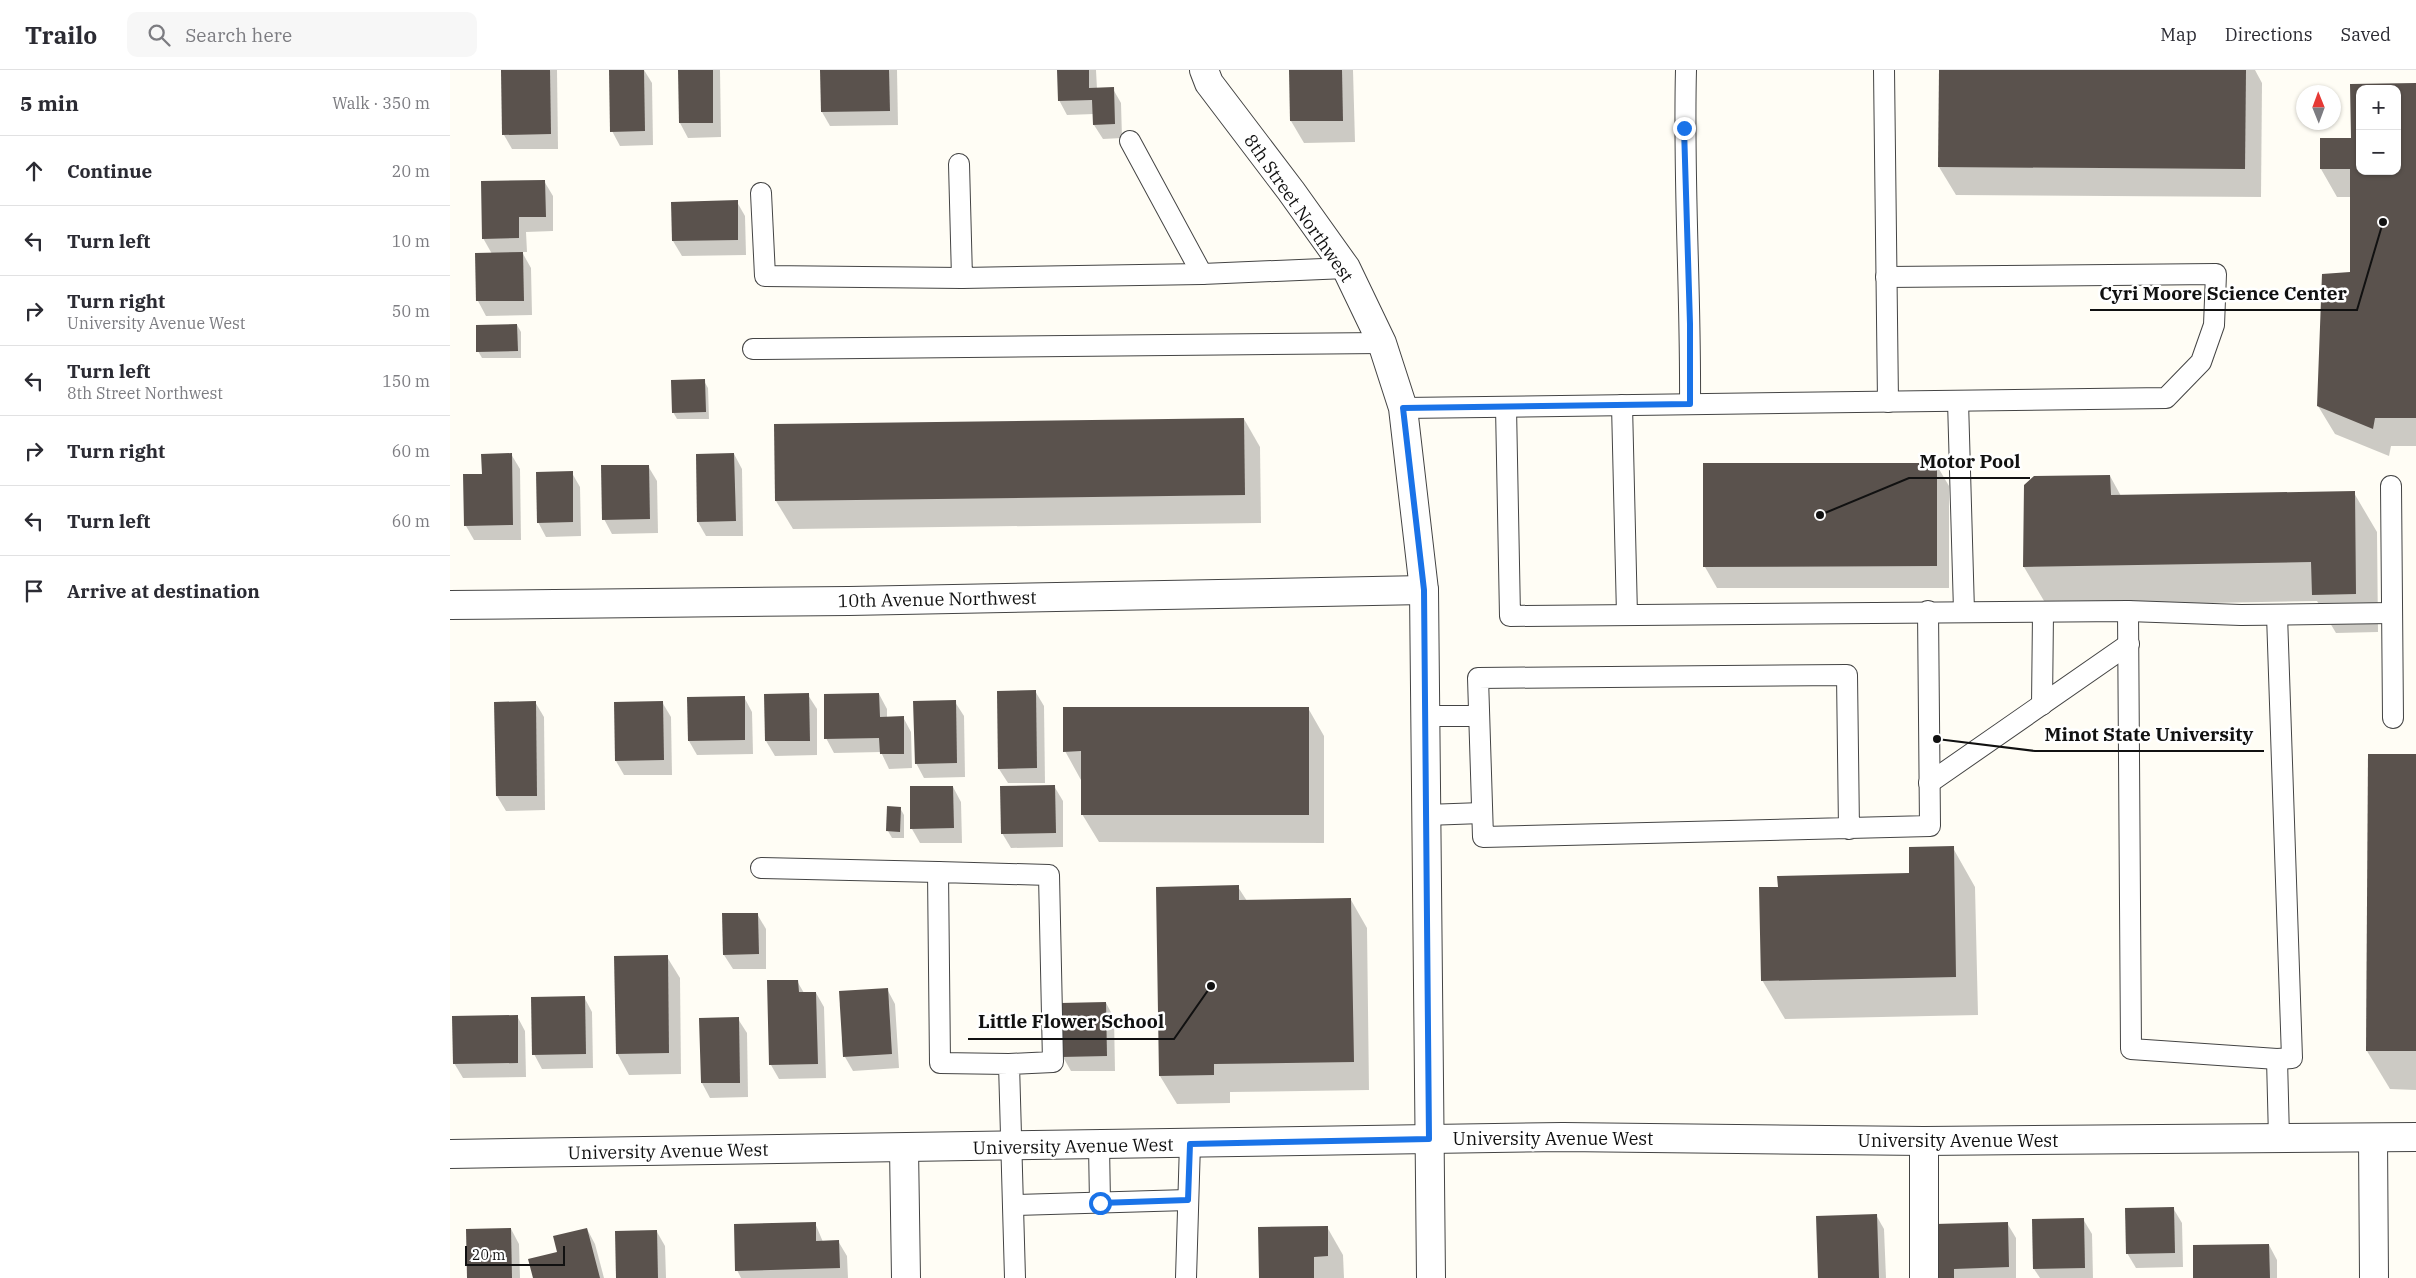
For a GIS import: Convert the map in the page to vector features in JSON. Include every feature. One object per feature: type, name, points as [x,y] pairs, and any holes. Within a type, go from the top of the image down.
[{"type":"street","name":"8th Street Northwest","points":[[1204,70],[1209,84],[1291,191],[1346,268],[1382,343],[1403,408],[1424,590],[1431,1278]]},
{"type":"street","name":"10th Avenue Northwest","points":[[450,605],[859,601],[1424,590]]},
{"type":"street","name":"University Avenue West","points":[[450,1154],[1012,1147],[1562,1137],[1924,1141],[2416,1138]]},
{"type":"street","points":[[2373,1138],[2374,1278]]},
{"type":"street","points":[[1924,1141],[1924,1278]]},
{"type":"street","points":[[904,1148],[906,1278]]},
{"type":"lane","points":[[1686,70],[1684,128],[1690,324],[1690,404]]},
{"type":"lane","points":[[1884,70],[1888,402]]},
{"type":"lane","points":[[1130,141],[1202,274]]},
{"type":"lane","points":[[959,164],[962,278]]},
{"type":"lane","points":[[761,193],[765,276],[962,278],[1202,274],[1346,268]]},
{"type":"lane","points":[[1403,408],[2166,398],[2201,362],[2214,325],[2216,274],[1886,277]]},
{"type":"lane","points":[[753,349],[1382,343]]},
{"type":"lane","points":[[1958,401],[1964,611]]},
{"type":"lane","points":[[1622,406],[1627,615]]},
{"type":"lane","points":[[1506,407],[1510,616],[1928,611],[2043,613],[2128,611],[2278,615],[2392,613]]},
{"type":"lane","points":[[2392,486],[2393,718]]},
{"type":"lane","points":[[1848,829],[1847,675],[1478,678],[1483,837],[1848,829],[1930,826],[1928,611]]},
{"type":"lane","points":[[2128,611],[2131,1050],[2277,1059],[2292,1058],[2278,615]]},
{"type":"lane","points":[[2042,705],[2043,613]]},
{"type":"lane","points":[[1929,783],[2129,644]]},
{"type":"lane","points":[[1425,716],[1479,716]]},
{"type":"lane","points":[[1426,815],[1482,812]]},
{"type":"lane","points":[[761,868],[938,872],[1049,876],[1053,1062],[1009,1064],[940,1063],[938,872]]},
{"type":"lane","points":[[2277,1059],[2279,1138]]},
{"type":"lane","points":[[1009,1064],[1015,1278]]},
{"type":"lane","points":[[1186,1278],[1190,1144]]},
{"type":"lane","points":[[1099,1145],[1100,1203]]},
{"type":"lane","points":[[1013,1205],[1188,1200]]},
{"type":"building","points":[[501,70],[550,70],[551,134],[502,135]]},
{"type":"building","points":[[609,70],[644,70],[645,131],[610,132]]},
{"type":"building","points":[[678,70],[713,70],[713,123],[679,123]]},
{"type":"building","points":[[820,70],[889,70],[890,111],[821,112]]},
{"type":"building","points":[[1057,70],[1089,70],[1089,88],[1114,87],[1115,124],[1093,125],[1092,100],[1058,101]]},
{"type":"building","points":[[1289,70],[1342,70],[1343,121],[1290,121]]},
{"type":"building","points":[[1939,70],[2246,70],[2245,169],[1938,167]]},
{"type":"building","points":[[2416,83],[2416,418],[2375,418],[2373,429],[2317,406],[2322,274],[2350,272],[2350,169],[2320,169],[2320,138],[2351,138],[2350,84]]},
{"type":"building","points":[[545,180],[546,217],[519,217],[519,238],[482,239],[481,181]]},
{"type":"building","points":[[738,200],[738,240],[672,241],[671,202]]},
{"type":"building","points":[[523,252],[524,301],[476,301],[475,253]]},
{"type":"building","points":[[517,324],[518,351],[476,352],[476,325]]},
{"type":"building","points":[[705,379],[706,412],[672,413],[671,380]]},
{"type":"building","points":[[1244,418],[1245,495],[775,501],[774,424]]},
{"type":"building","points":[[512,453],[513,525],[464,526],[463,474],[482,474],[481,454]]},
{"type":"building","points":[[734,453],[736,521],[697,522],[696,454]]},
{"type":"building","points":[[1703,463],[1937,463],[1937,566],[1703,567]]},
{"type":"building","points":[[601,465],[649,465],[650,519],[602,520]]},
{"type":"building","points":[[573,471],[573,522],[537,523],[536,472]]},
{"type":"building","points":[[2110,475],[2111,495],[2355,491],[2356,594],[2312,595],[2311,562],[2023,567],[2024,485],[2034,476]]},
{"type":"building","points":[[1036,690],[1037,768],[998,769],[997,691]]},
{"type":"building","points":[[809,693],[810,741],[765,741],[764,694]]},
{"type":"building","points":[[879,693],[880,717],[904,716],[904,754],[880,754],[879,738],[824,739],[824,694]]},
{"type":"building","points":[[745,696],[745,740],[688,741],[687,697]]},
{"type":"building","points":[[956,700],[957,763],[915,764],[913,701]]},
{"type":"building","points":[[536,701],[537,796],[496,796],[494,702]]},
{"type":"building","points":[[663,701],[664,760],[615,761],[614,702]]},
{"type":"building","points":[[1063,707],[1309,707],[1309,815],[1081,815],[1081,751],[1063,752]]},
{"type":"building","points":[[2368,754],[2416,754],[2416,1051],[2366,1051]]},
{"type":"building","points":[[1055,785],[1056,833],[1001,834],[1000,786]]},
{"type":"building","points":[[910,786],[953,786],[954,828],[910,829]]},
{"type":"building","points":[[887,806],[901,807],[900,832],[886,831]]},
{"type":"building","points":[[1954,846],[1956,977],[1761,981],[1759,887],[1778,887],[1777,876],[1909,873],[1909,847]]},
{"type":"building","points":[[1239,885],[1239,900],[1351,898],[1354,1062],[1214,1064],[1214,1075],[1159,1076],[1156,887]]},
{"type":"building","points":[[722,913],[758,913],[759,954],[723,955]]},
{"type":"building","points":[[668,955],[669,1053],[616,1054],[614,956]]},
{"type":"building","points":[[767,980],[798,980],[799,992],[816,992],[818,1064],[769,1065]]},
{"type":"building","points":[[888,988],[892,1054],[843,1057],[839,991]]},
{"type":"building","points":[[585,996],[586,1054],[532,1055],[531,997]]},
{"type":"building","points":[[1106,1002],[1107,1056],[1061,1057],[1060,1003]]},
{"type":"building","points":[[518,1015],[518,1063],[453,1064],[452,1016]]},
{"type":"building","points":[[739,1017],[740,1083],[701,1083],[699,1018]]},
{"type":"building","points":[[2174,1207],[2175,1253],[2126,1254],[2125,1208]]},
{"type":"building","points":[[1877,1214],[1879,1278],[1818,1278],[1816,1216]]},
{"type":"building","points":[[2084,1218],[2085,1268],[2033,1269],[2032,1219]]},
{"type":"building","points":[[816,1222],[816,1241],[839,1240],[840,1268],[735,1271],[734,1224]]},
{"type":"building","points":[[2008,1222],[2009,1267],[1954,1269],[1954,1278],[1936,1278],[1935,1224]]},
{"type":"building","points":[[1328,1226],[1328,1256],[1314,1257],[1314,1278],[1259,1278],[1258,1227]]},
{"type":"building","points":[[511,1228],[512,1278],[467,1278],[466,1229]]},
{"type":"building","points":[[587,1228],[600,1278],[533,1278],[528,1259],[557,1252],[553,1236]]},
{"type":"building","points":[[657,1230],[658,1278],[616,1278],[615,1231]]},
{"type":"building","points":[[2269,1244],[2270,1278],[2193,1278],[2193,1245]]},
{"type":"place","name":"Cyri Moore Science Center","points":[[2383,222]]},
{"type":"place","name":"Motor Pool","points":[[1820,515]]},
{"type":"place","name":"Minot State University","points":[[1937,739]]},
{"type":"place","name":"Little Flower School","points":[[1211,986]]},
{"type":"route","points":[[1100,1203],[1188,1200],[1190,1144],[1429,1139],[1424,590],[1403,408],[1690,404],[1690,324],[1684,128]]}]
